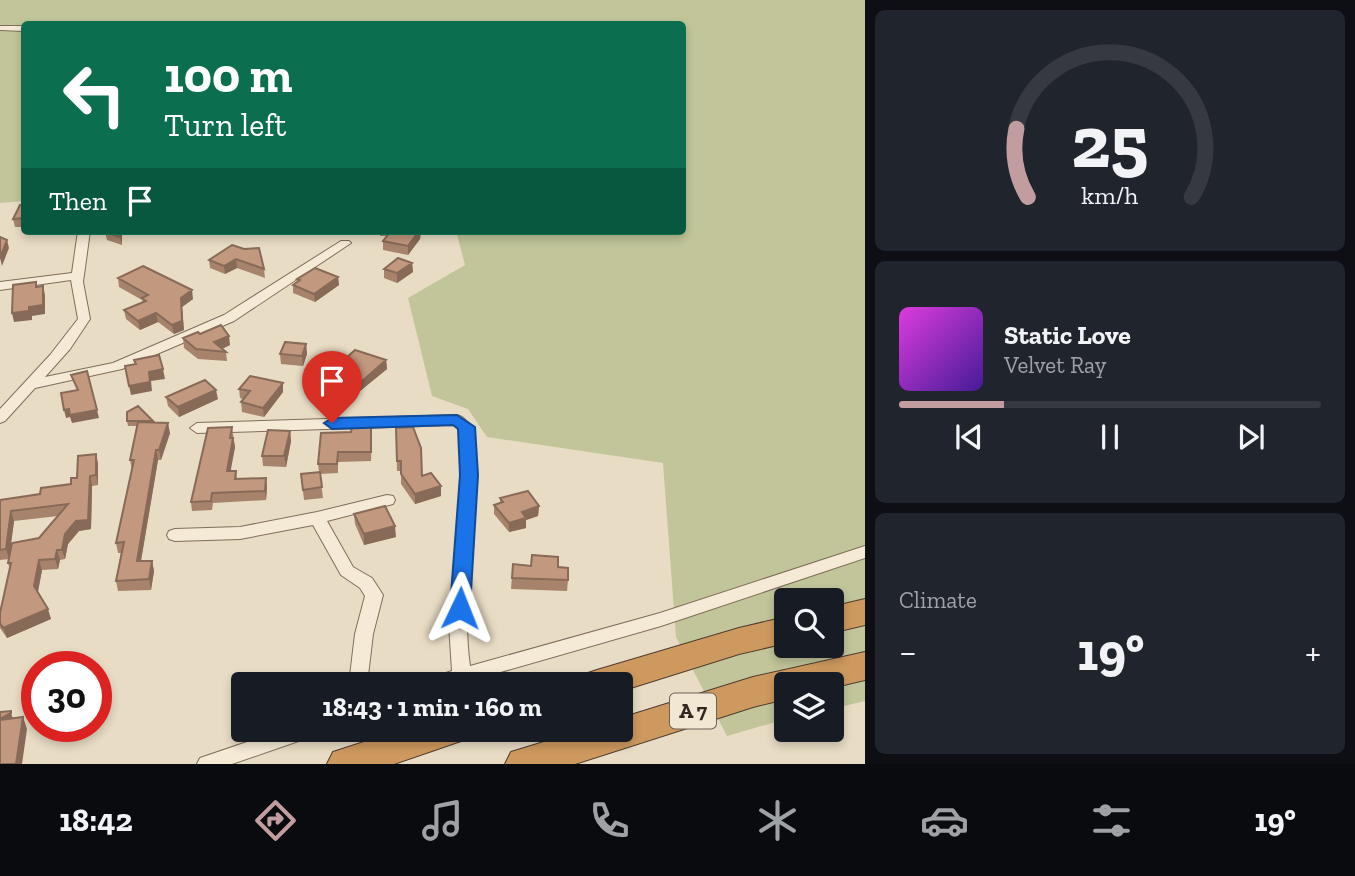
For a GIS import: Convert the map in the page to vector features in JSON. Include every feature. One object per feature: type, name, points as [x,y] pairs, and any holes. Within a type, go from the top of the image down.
[{"type":"highway","points":[[844,617],[865,612]]},
{"type":"highway","name":"A 7","points":[[633,673],[774,633]]},
{"type":"highway","name":"A 7","points":[[524,764],[753,692],[865,666]]},
{"type":"highway","points":[[346,764],[413,742]]},
{"type":"street","points":[[0,28],[21,29]]},
{"type":"street","points":[[0,418],[74,336],[83,319],[77,276],[84,235]]},
{"type":"street","points":[[33,384],[117,366],[229,317],[345,243]]},
{"type":"street","points":[[0,286],[77,276]]},
{"type":"street","points":[[197,428],[457,420],[466,427],[469,475],[461,585],[459,656],[462,672]]},
{"type":"street","points":[[176,535],[240,533],[317,518],[387,500]]},
{"type":"street","points":[[317,518],[347,571],[366,583],[374,596],[364,634],[359,672]]},
{"type":"street","points":[[469,672],[661,619],[865,552]]},
{"type":"street","points":[[207,764],[271,742]]},
{"type":"green space","points":[[0,0],[865,0],[865,701],[844,706],[844,672],[774,672],[774,722],[727,736],[676,637],[663,463],[487,437],[468,409],[432,396],[408,298],[465,265],[457,235],[686,235],[686,21],[21,21],[21,201],[0,203]]},
{"type":"building","points":[[20,205],[21,205],[21,218],[13,219]]},
{"type":"building","points":[[388,235],[416,235],[408,246],[383,241]]},
{"type":"building","points":[[0,237],[7,240],[0,258]]},
{"type":"building","points":[[232,245],[244,249],[259,248],[264,269],[236,259],[224,266],[209,260]]},
{"type":"building","points":[[398,258],[412,263],[397,273],[384,269]]},
{"type":"building","points":[[143,266],[192,290],[181,298],[182,321],[172,325],[156,313],[138,321],[124,310],[146,301],[142,298],[148,295],[118,278]]},
{"type":"building","points":[[315,268],[338,277],[314,294],[293,285],[300,280],[297,279]]},
{"type":"building","points":[[36,282],[36,287],[43,286],[43,305],[29,307],[29,311],[12,313],[13,285]]},
{"type":"building","points":[[221,325],[229,336],[214,342],[226,352],[196,349],[183,338],[198,332],[200,334]]},
{"type":"building","points":[[285,342],[306,344],[302,356],[280,354]]},
{"type":"building","points":[[355,350],[386,360],[360,383],[331,372]]},
{"type":"building","points":[[159,355],[163,369],[149,372],[150,382],[129,386],[125,366],[136,364],[134,360]]},
{"type":"building","points":[[87,371],[97,410],[70,415],[69,409],[64,410],[61,393],[78,390],[71,375]]},
{"type":"building","points":[[250,376],[283,383],[263,408],[241,402],[250,391],[239,389]]},
{"type":"building","points":[[205,380],[216,390],[178,407],[166,397]]},
{"type":"building","points":[[138,406],[153,421],[127,421],[127,412]]},
{"type":"building","points":[[138,422],[168,423],[159,450],[156,450],[137,561],[152,561],[149,579],[116,581],[124,542],[116,543],[134,460],[130,460]]},
{"type":"building","points":[[352,425],[371,425],[371,452],[338,452],[337,464],[318,464],[321,433],[351,432]]},
{"type":"building","points":[[232,427],[230,438],[233,438],[227,471],[236,471],[235,479],[266,478],[265,491],[212,493],[211,501],[191,502],[208,428]]},
{"type":"building","points":[[413,427],[421,448],[422,476],[431,473],[441,486],[415,494],[401,474],[401,461],[397,461],[396,428]]},
{"type":"building","points":[[268,430],[290,431],[284,456],[262,456]]},
{"type":"building","points":[[96,454],[96,475],[90,476],[88,520],[76,521],[65,534],[62,550],[57,550],[55,559],[39,560],[34,586],[48,609],[3,628],[0,613],[11,563],[8,563],[12,543],[39,538],[68,504],[11,511],[6,549],[0,550],[0,500],[40,494],[41,488],[71,484],[71,478],[77,478],[78,456]]},
{"type":"building","points":[[320,472],[322,487],[303,490],[301,474]]},
{"type":"building","points":[[528,491],[539,506],[522,512],[526,518],[509,523],[494,505],[503,502],[500,498]]},
{"type":"building","points":[[385,506],[395,526],[364,534],[354,514]]},
{"type":"building","points":[[532,555],[558,557],[558,567],[568,568],[568,580],[512,578],[513,564],[531,566]]},
{"type":"building","points":[[0,712],[11,713],[0,719]]},
{"type":"building","points":[[21,717],[16,764],[0,764],[0,720]]},
{"type":"route","points":[[332,423],[457,420],[466,427],[469,475],[460,608]]}]
